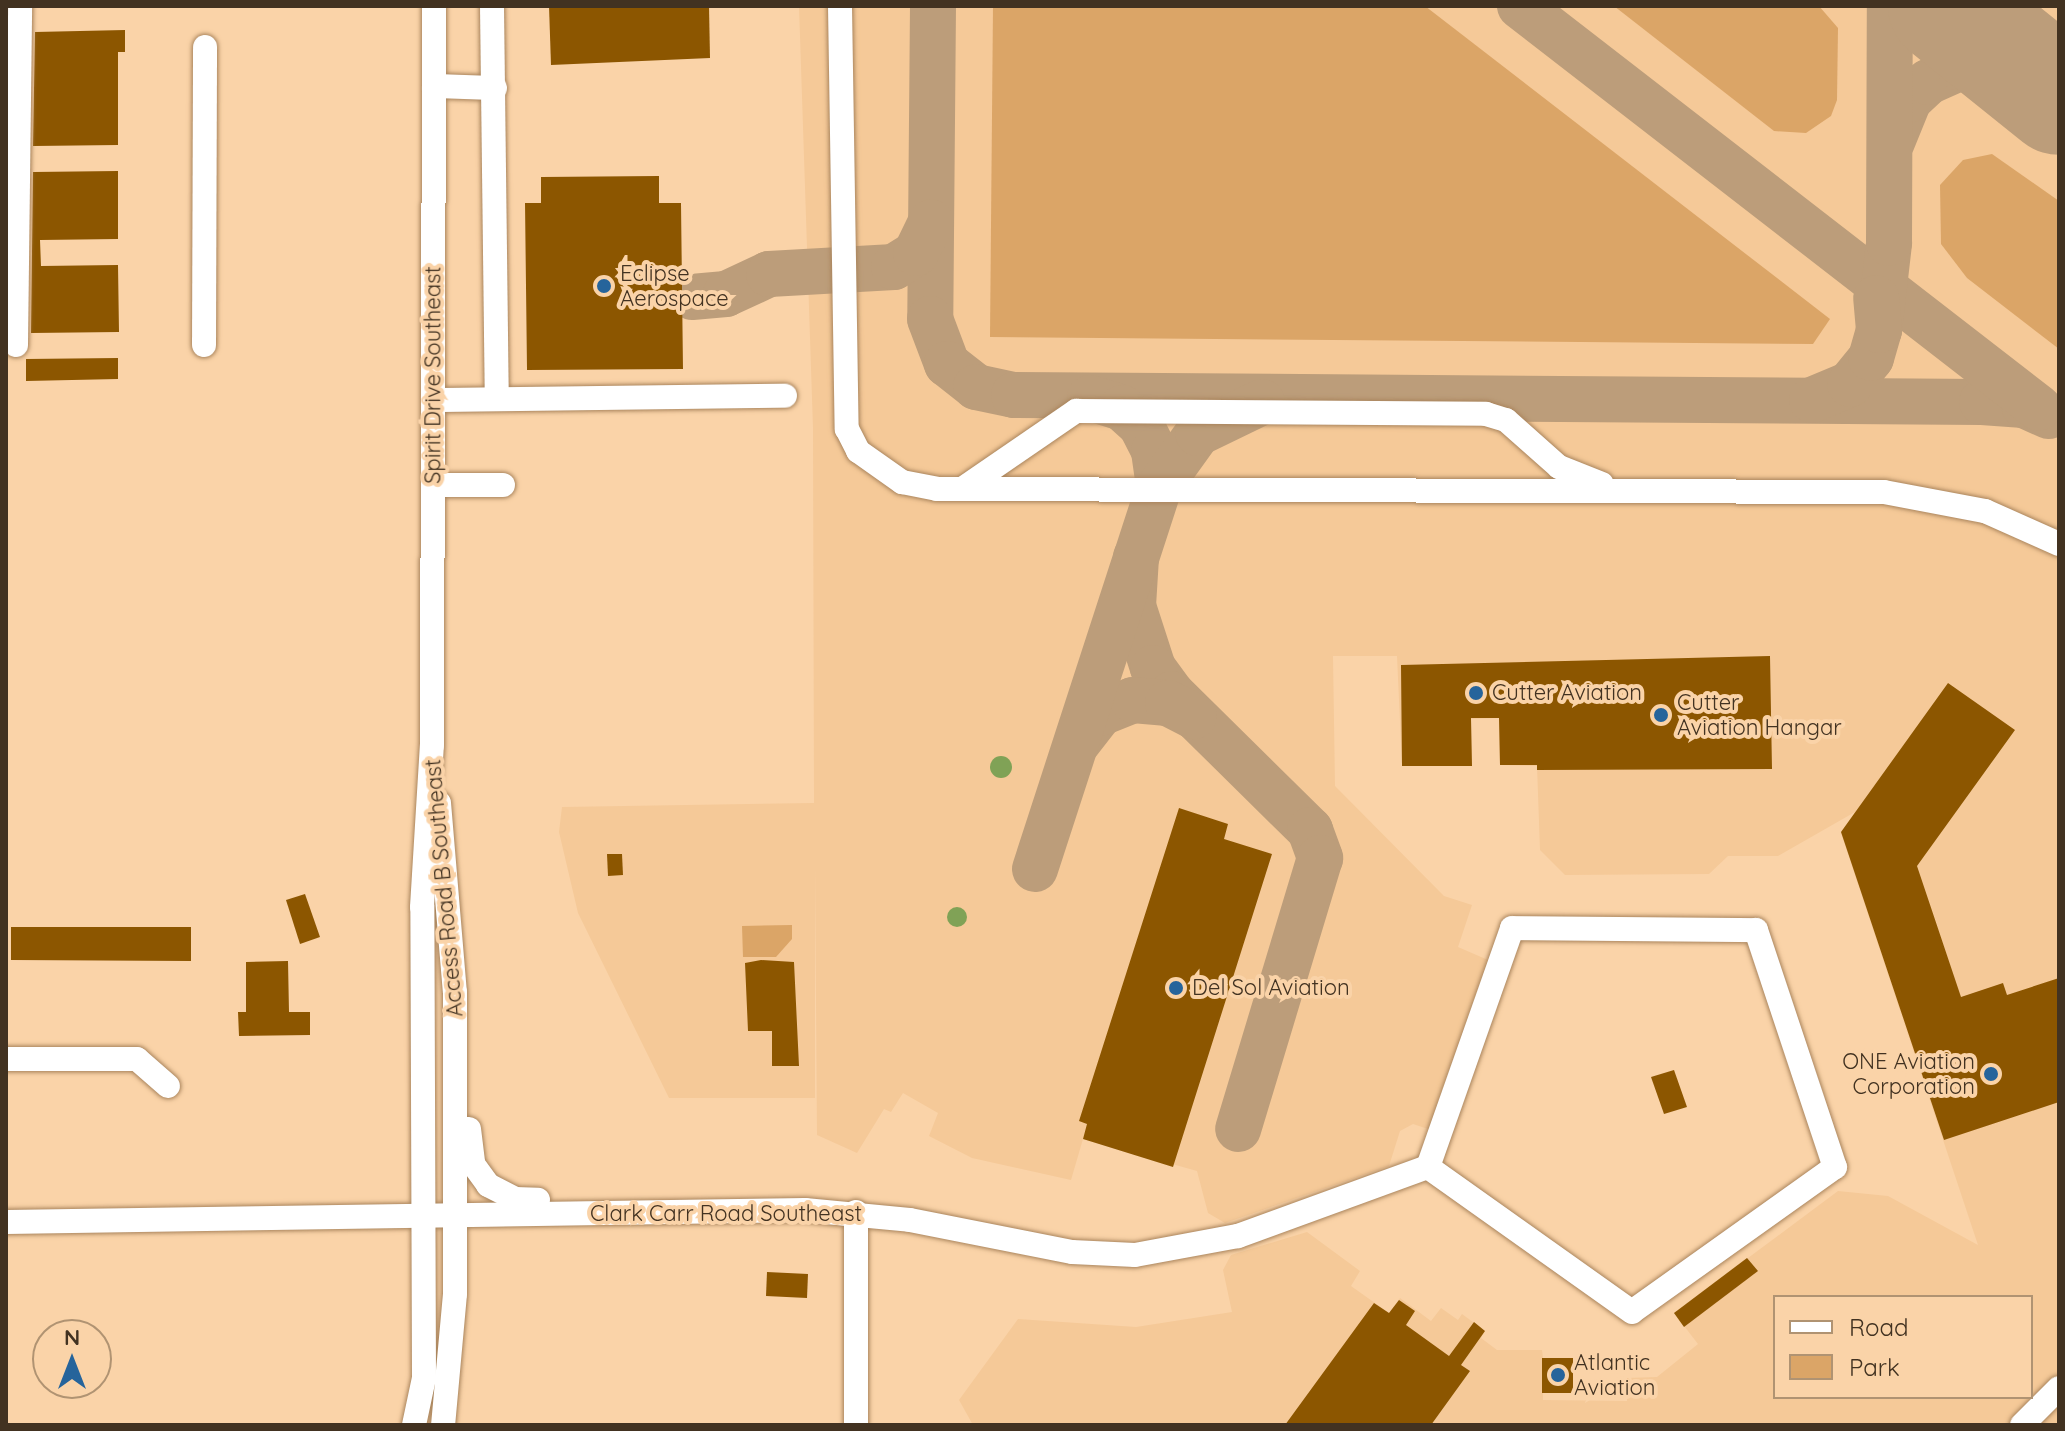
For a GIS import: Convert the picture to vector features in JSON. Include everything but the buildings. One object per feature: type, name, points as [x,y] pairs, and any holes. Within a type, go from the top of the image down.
[{"type":"street","points":[[16,345],[20,6]]},
{"type":"street","name":"Spirit Drive Southeast","points":[[432,745],[434,6]]},
{"type":"street","points":[[492,6],[497,397]]},
{"type":"street","points":[[840,6],[847,429],[858,451],[877,469],[911,486],[1909,494],[1985,511],[2059,544]]},
{"type":"street","points":[[204,345],[205,47]]},
{"type":"street","points":[[434,86],[495,88]]},
{"type":"street","points":[[433,400],[785,396]]},
{"type":"street","points":[[959,488],[983,479],[1068,414],[1093,411],[1486,414],[1506,420],[1559,467],[1610,486],[1647,491]]},
{"type":"street","points":[[433,485],[503,485]]},
{"type":"street","name":"Access Road B Southeast","points":[[432,745],[455,992],[455,1214]]},
{"type":"street","name":"Access Road B Southeast","points":[[424,1214],[422,907],[432,745]]},
{"type":"street","points":[[1512,928],[1756,930],[1835,1167],[1632,1312],[1428,1167],[1512,928]]},
{"type":"street","points":[[455,992],[468,1036],[469,1152],[479,1176],[515,1199],[612,1199],[642,1212]]},
{"type":"street","points":[[6,1059],[137,1059],[168,1086]]},
{"type":"street","name":"Clark Carr Road Southeast","points":[[6,1222],[424,1214],[856,1212],[1027,1246],[1135,1255],[1238,1236],[1428,1167]]},
{"type":"street","points":[[856,1212],[856,1425]]},
{"type":"street","points":[[414,1425],[424,1378],[424,1214]]},
{"type":"street","points":[[443,1425],[455,1294],[455,1214]]},
{"type":"street","points":[[2022,1425],[2059,1388]]},
{"type":"shaded area","points":[[799,6],[2059,6],[2059,1425],[973,1425],[959,1400],[1018,1319],[1136,1327],[1232,1312],[1223,1270],[1231,1255],[1307,1232],[1360,1271],[1351,1286],[1389,1313],[1400,1298],[1431,1321],[1441,1308],[1458,1320],[1462,1314],[1485,1331],[1481,1338],[1497,1350],[1542,1350],[1543,1358],[1573,1358],[1573,1393],[1543,1393],[1543,1400],[1627,1401],[1627,1378],[1657,1377],[1698,1344],[1674,1313],[1838,1191],[1888,1196],[1978,1245],[1841,833],[1855,812],[1778,856],[1728,856],[1709,874],[1565,875],[1540,850],[1537,766],[1500,765],[1499,718],[1471,719],[1472,766],[1402,766],[1397,656],[1333,656],[1335,786],[1444,896],[1472,905],[1458,947],[1488,960],[1434,1131],[1413,1124],[1400,1131],[1389,1166],[1225,1223],[1208,1213],[1197,1171],[1083,1139],[1071,1180],[972,1158],[929,1136],[938,1113],[903,1093],[891,1112],[884,1109],[857,1153],[817,1135],[815,865],[815,1098],[669,1098],[578,913],[559,832],[562,807],[814,803],[813,428]]},
{"type":"shaded area","points":[[1001,756],[1009,759],[1012,767],[1009,775],[1001,778],[993,775],[990,767],[993,759]]},
{"type":"shaded area","points":[[957,907],[964,910],[967,917],[964,924],[957,927],[950,924],[947,917],[950,910]]},
{"type":"green space","points":[[993,6],[1425,6],[1830,319],[1813,344],[990,337]]},
{"type":"green space","points":[[1614,6],[1819,6],[1838,28],[1837,100],[1831,116],[1806,133],[1774,131]]},
{"type":"green space","points":[[1992,154],[2059,201],[2059,349],[1967,278],[1941,244],[1940,185],[1963,160]]},
{"type":"green space","points":[[792,925],[792,939],[776,957],[743,957],[742,926]]},
{"type":"taxiway","points":[[933,6],[930,319],[947,364],[976,387],[1014,395],[1982,402],[2024,405],[2049,416]]},
{"type":"taxiway","points":[[1520,6],[2039,408]]},
{"type":"taxiway","points":[[1879,330],[1889,243],[1890,6]]},
{"type":"taxiway","points":[[1951,6],[2031,74]]},
{"type":"taxiway","points":[[1892,142],[1909,100],[1928,82],[1960,68],[1988,66],[2015,72],[2059,100]]},
{"type":"taxiway","points":[[692,297],[726,294],[769,274],[894,267],[916,253],[931,222]]},
{"type":"taxiway","points":[[1812,400],[1850,384],[1871,358],[1879,330],[1876,298]]},
{"type":"taxiway","points":[[1090,398],[1122,408],[1141,425],[1154,451],[1159,487]]},
{"type":"taxiway","points":[[1035,869],[1159,487],[1198,433],[1262,402]]},
{"type":"taxiway","points":[[1136,557],[1133,606],[1153,668],[1172,694],[1310,830],[1320,858],[1238,1129]]},
{"type":"taxiway","points":[[1078,742],[1101,713],[1133,700],[1168,703],[1194,716]]},
{"type":"runway","points":[[1946,6],[2059,97]]},
{"type":"place","name":"Eclipse Aerospace","points":[[604,286]]},
{"type":"place","name":"Cutter Aviation","points":[[1476,693]]},
{"type":"place","name":"Cutter Aviation Hangar","points":[[1661,715]]},
{"type":"place","name":"Del Sol Aviation","points":[[1176,988]]},
{"type":"place","name":"ONE Aviation Corporation","points":[[1991,1074]]},
{"type":"place","name":"Atlantic Aviation","points":[[1558,1375]]}]
